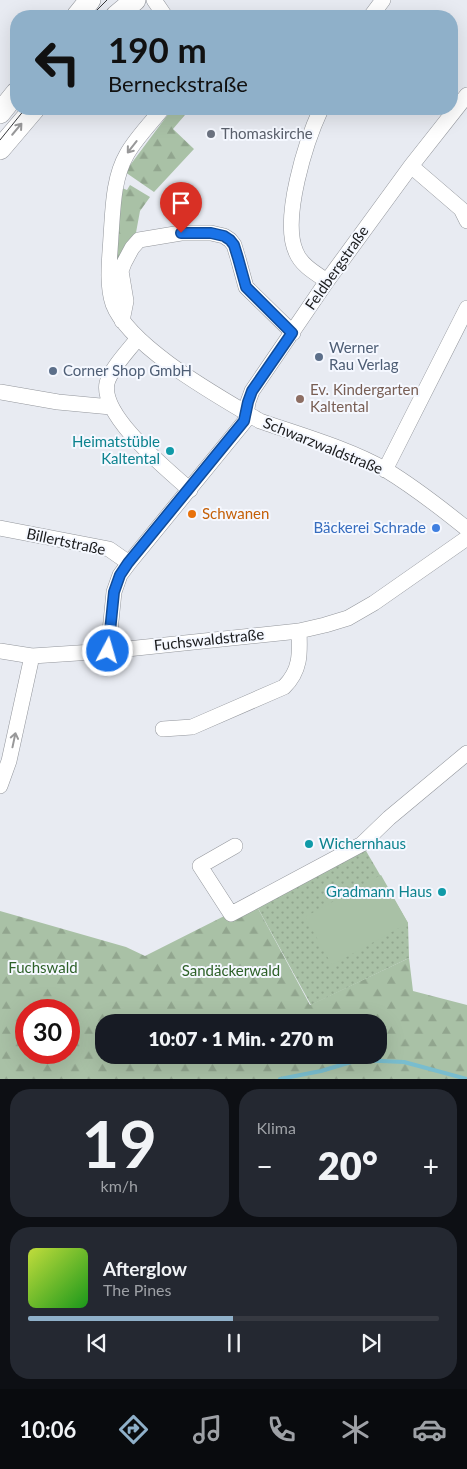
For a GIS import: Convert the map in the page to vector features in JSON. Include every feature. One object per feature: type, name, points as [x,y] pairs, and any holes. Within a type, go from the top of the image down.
[{"type":"main road","points":[[82,10],[90,0]]},
{"type":"main road","points":[[0,113],[10,100]]},
{"type":"main road","points":[[0,149],[29,115]]},
{"type":"street","points":[[376,10],[384,0]]},
{"type":"street","name":"Feldbergstraße","points":[[458,106],[467,95]]},
{"type":"street","name":"Schwarzwaldstraße","points":[[157,115],[127,154],[120,171],[114,201],[109,268],[110,288],[113,303],[122,321],[138,338],[196,382],[260,421],[358,457],[385,470],[467,528]]},
{"type":"street","points":[[319,115],[301,164],[295,194],[292,240],[296,253],[308,267],[326,281]]},
{"type":"street","name":"Feldbergstraße","points":[[108,651],[114,592],[120,575],[244,421],[252,391],[326,281],[451,115]]},
{"type":"street","points":[[411,166],[461,209],[467,221]]},
{"type":"street","points":[[122,321],[126,300],[121,271],[132,248],[139,240],[181,233],[211,233],[224,236],[230,240],[234,245],[246,287],[292,333]]},
{"type":"street","points":[[385,470],[467,308]]},
{"type":"street","points":[[138,338],[110,374],[107,384],[107,396],[111,407],[144,448],[190,490]]},
{"type":"street","points":[[0,392],[58,402],[111,407]]},
{"type":"street","name":"Billertstraße","points":[[0,528],[109,549],[128,563]]},
{"type":"street","name":"Fuchswaldstraße","points":[[0,650],[32,656],[108,651],[299,630],[325,625],[348,618],[374,603],[467,538]]},
{"type":"street","points":[[163,729],[192,727],[284,687],[292,679],[297,666],[300,653],[299,630]]},
{"type":"street","points":[[0,786],[9,761],[32,656]]},
{"type":"street","points":[[235,846],[200,866],[231,914],[362,844],[389,818],[466,756]]},
{"type":"green space","points":[[168,115],[185,115],[173,129],[194,149],[154,192],[125,172]]},
{"type":"green space","points":[[130,185],[150,197],[140,211],[135,238],[116,263],[122,188],[127,190]]},
{"type":"green space","points":[[362,844],[408,923],[409,958],[311,1005],[254,901]]},
{"type":"green space","points":[[381,875],[408,923],[332,965],[305,917]]},
{"type":"green space","name":"Sandäckerwald","points":[[254,901],[310,1005],[409,958],[413,991],[467,1005],[467,1079],[0,1079],[0,911],[126,947],[145,956]]},
{"type":"waterway","points":[[280,1079],[321,1071],[358,1060],[404,1062],[467,1079]]},
{"type":"tram line","points":[[97,10],[107,0]]},
{"type":"tram line","points":[[0,140],[20,115]]},
{"type":"place","name":"Thomaskirche","points":[[211,134]]},
{"type":"place","name":"Werner Rau Verlag","points":[[319,357]]},
{"type":"place","name":"Corner Shop GmbH","points":[[53,371]]},
{"type":"place","name":"Ev. Kindergarten Kaltental","points":[[300,399]]},
{"type":"place","name":"Heimatstüble Kaltental","points":[[170,451]]},
{"type":"place","name":"Schwanen","points":[[192,514]]},
{"type":"place","name":"Bäckerei Schrade","points":[[436,528]]},
{"type":"place","name":"Wichernhaus","points":[[309,844]]},
{"type":"place","name":"Gradmann Haus","points":[[442,892]]},
{"type":"route","points":[[108,651],[114,592],[120,575],[244,421],[252,391],[292,333],[246,287],[234,245],[230,240],[224,236],[211,233],[181,233]]},
{"type":"park label","name":"Fuchswald","points":[[43,968]]}]
